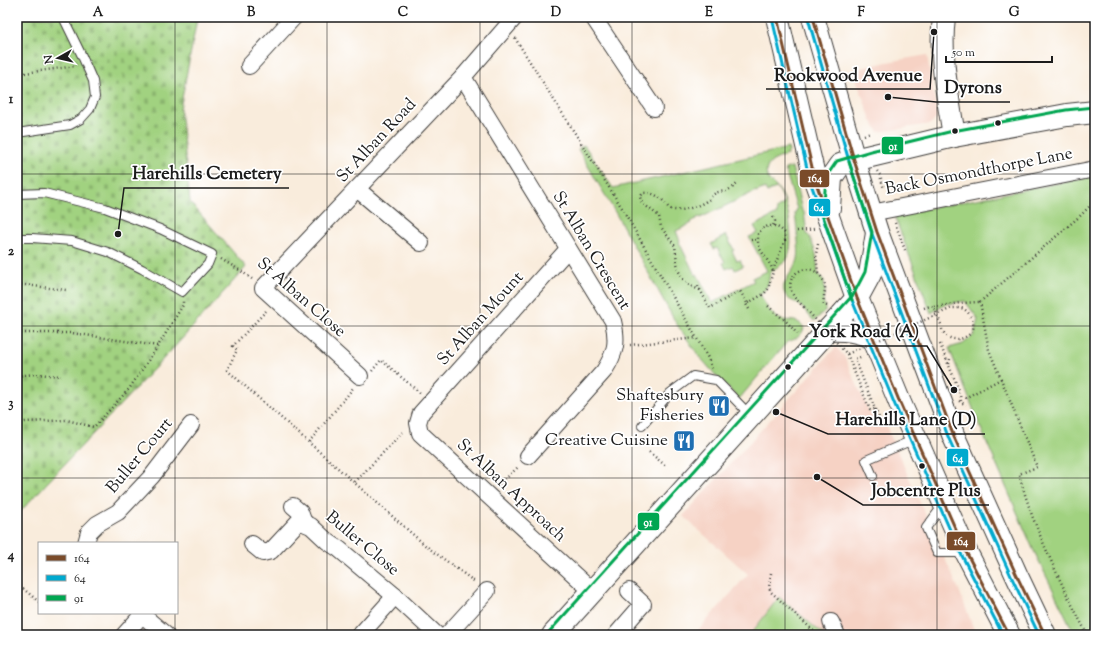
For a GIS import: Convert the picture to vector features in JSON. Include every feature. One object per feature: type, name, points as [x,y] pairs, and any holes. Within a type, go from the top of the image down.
[{"type":"main road","points":[[777,17],[815,180],[858,298],[916,439],[1004,631]]},
{"type":"main road","points":[[813,17],[854,160],[880,221],[954,437],[1045,635]]},
{"type":"main road","points":[[944,17],[942,45],[943,66],[954,136]]},
{"type":"main road","points":[[828,216],[831,178],[840,165],[854,160],[954,136],[1067,115],[1095,112]]},
{"type":"main road","points":[[553,635],[858,298],[870,274],[880,221]]},
{"type":"main road","points":[[828,330],[852,330],[874,338]]},
{"type":"street","points":[[249,66],[294,17]]},
{"type":"street","points":[[593,17],[654,108]]},
{"type":"street","name":"St Alban Road","points":[[263,288],[463,77],[512,20]]},
{"type":"street","name":"St Alban Crescent","points":[[463,77],[613,321],[616,334],[612,360],[604,371],[528,456]]},
{"type":"street","name":"Back Osmondthorpe Lane","points":[[880,221],[1095,169]]},
{"type":"street","points":[[358,189],[421,244]]},
{"type":"street","name":"St Alban Mount","points":[[424,415],[568,249]]},
{"type":"street","name":"St Alban Close","points":[[263,288],[360,376]]},
{"type":"street","name":"St Alban Approach","points":[[424,415],[420,433],[592,591]]},
{"type":"street","name":"Buller Court","points":[[86,542],[89,532],[97,524],[118,512],[152,476],[191,425]]},
{"type":"street","name":"Buller Close","points":[[293,506],[300,512],[304,523]]},
{"type":"street","name":"Buller Close","points":[[252,544],[263,553],[271,551],[299,521],[311,526],[327,541],[339,549],[395,596],[437,635]]},
{"type":"street","points":[[447,635],[486,591]]},
{"type":"street","points":[[616,635],[643,604],[629,591]]},
{"type":"street","name":"Buller Close","points":[[360,635],[395,596]]},
{"type":"street","points":[[124,635],[141,614],[166,635]]},
{"type":"lane","points":[[17,133],[70,125],[81,119],[90,109],[95,97],[93,81],[63,17]]},
{"type":"lane","points":[[17,194],[44,193],[105,208],[160,229],[212,254],[208,264],[182,292],[142,269],[108,252],[72,241],[17,238]]},
{"type":"lane","points":[[642,426],[670,393],[693,376],[716,380],[751,416]]},
{"type":"lane","points":[[872,476],[866,460],[916,439]]},
{"type":"path","points":[[512,20],[697,338],[708,358],[716,380]]},
{"type":"path","points":[[17,74],[86,65]]},
{"type":"path","points":[[700,290],[690,286],[683,280],[678,270],[675,246],[661,227],[659,216],[642,203],[640,198],[643,193],[649,192],[663,201],[669,208],[677,210],[687,209],[708,200],[715,192],[727,190],[737,184]]},
{"type":"path","points":[[924,308],[930,306],[934,307],[980,302],[1075,221],[1095,201]]},
{"type":"path","points":[[773,217],[775,221],[773,226]]},
{"type":"path","points":[[880,221],[905,257]]},
{"type":"path","points":[[747,303],[764,294],[768,290],[785,240],[785,233],[781,228],[768,226],[762,229],[758,234],[760,249],[769,261],[773,272]]},
{"type":"path","points":[[797,231],[810,230]]},
{"type":"path","points":[[751,240],[759,239]]},
{"type":"path","points":[[818,245],[816,254],[818,273]]},
{"type":"path","name":"St Alban Close","points":[[212,254],[241,271],[263,288]]},
{"type":"path","points":[[829,308],[824,304],[823,300],[825,292],[824,281],[816,271],[804,269],[793,276],[790,285],[792,294],[847,354],[870,410],[874,409]]},
{"type":"path","points":[[17,285],[66,290]]},
{"type":"path","points":[[698,286],[710,308],[740,292],[747,303],[748,309]]},
{"type":"path","points":[[17,424],[25,422],[67,420],[94,427],[129,389],[158,346],[183,305],[182,292]]},
{"type":"path","points":[[276,300],[233,346],[237,350],[227,370],[426,546],[486,591]]},
{"type":"path","points":[[922,302],[930,324]]},
{"type":"path","points":[[980,302],[990,350],[1037,467],[1019,474],[1030,510],[1071,604],[1088,635]]},
{"type":"path","points":[[768,306],[788,323],[802,340]]},
{"type":"path","points":[[847,354],[952,308],[962,308],[966,310],[972,320],[972,330],[964,337],[954,339],[947,337],[944,333],[942,327],[934,307]]},
{"type":"path","points":[[17,333],[72,333],[158,346]]},
{"type":"path","points":[[615,347],[697,338]]},
{"type":"path","points":[[938,342],[959,390],[962,406]]},
{"type":"path","points":[[948,372],[950,358]]},
{"type":"path","points":[[855,359],[874,409],[881,422],[890,418]]},
{"type":"path","points":[[309,442],[347,396],[360,376],[369,374],[381,360],[424,415],[403,432],[355,482]]},
{"type":"path","points":[[17,376],[35,374],[61,376]]},
{"type":"path","points":[[965,398],[1001,379]]},
{"type":"path","points":[[649,452],[666,466]]},
{"type":"path","points":[[497,487],[508,478]]},
{"type":"path","points":[[771,573],[769,587],[771,592],[818,635]]},
{"type":"path","points":[[20,586],[38,601]]},
{"type":"path","points":[[1081,635],[1085,630]]},
{"type":"shaded area","points":[[927,55],[937,115],[936,119],[930,124],[879,132],[871,120],[853,70]]},
{"type":"shaded area","points":[[836,347],[844,356],[870,414],[875,412],[881,428],[886,426],[959,590],[976,635],[824,635],[779,597],[750,635],[694,635],[748,574],[683,516]]},
{"type":"green space","points":[[17,17],[199,17],[197,19],[180,109],[190,202],[246,267],[180,341],[17,515]]},
{"type":"green space","points":[[584,145],[613,188],[788,148],[789,152],[771,162],[766,172],[768,179],[779,190],[784,199],[789,216],[791,245],[786,261],[770,272],[769,282],[760,294],[773,315],[780,319],[798,322],[804,328],[798,337],[787,342],[739,399],[699,356],[676,323],[615,212],[578,149]],"holes":[[[765,188],[767,192],[776,188],[779,190],[784,200],[783,205],[777,208],[777,214],[754,226],[758,233],[749,237],[767,271],[752,278],[754,281],[712,303],[697,274],[695,275],[679,242],[680,241],[676,231],[692,223],[691,222],[699,217],[700,218]]]},
{"type":"green space","points":[[792,167],[802,211],[804,212],[807,234],[810,237],[816,254],[818,273],[824,281],[825,292],[823,300],[826,306],[825,311],[814,321],[800,305],[788,298],[784,292],[787,278],[798,259],[795,213],[797,209],[785,169]]},
{"type":"green space","points":[[1095,176],[1095,635],[1075,635],[1033,549],[984,436],[949,348],[963,344],[974,335],[978,319],[965,301],[946,304],[931,313],[894,215]]},
{"type":"green space","points":[[726,235],[734,250],[732,251],[737,261],[740,260],[743,266],[735,270],[733,266],[726,269],[723,263],[725,262],[717,248],[714,249],[711,244]]},
{"type":"green space","points":[[779,597],[824,635],[750,635]]},
{"type":"transit line","name":"164","points":[[777,17],[815,180],[857,298],[900,403],[963,546],[1009,635]]},
{"type":"transit line","name":"164","points":[[813,17],[854,160],[877,232],[954,437],[1045,635]]},
{"type":"transit line","name":"64","points":[[772,18],[810,181],[852,300],[895,405],[958,548],[1003,635]]},
{"type":"transit line","name":"64","points":[[808,18],[849,161],[872,234],[949,439],[1039,635]]},
{"type":"transit line","name":"91","points":[[852,300],[823,216],[826,177],[837,161],[953,131],[1066,110],[1094,107]]},
{"type":"transit line","name":"91","points":[[549,632],[853,295],[865,272],[872,232],[849,162]]},
{"type":"place","name":"Rookwood Avenue","points":[[934,32]]},
{"type":"place","name":"Dyrons","points":[[888,97]]},
{"type":"place","name":"Harehills Cemetery","points":[[118,234]]},
{"type":"place","name":"York Road (A)","points":[[954,390]]},
{"type":"place","name":"Shaftesbury Fisheries","points":[[719,406]]},
{"type":"place","name":"Harehills Lane (D)","points":[[776,412]]},
{"type":"place","name":"Creative Cuisine","points":[[684,441]]},
{"type":"place","name":"Jobcentre Plus","points":[[817,477]]}]
